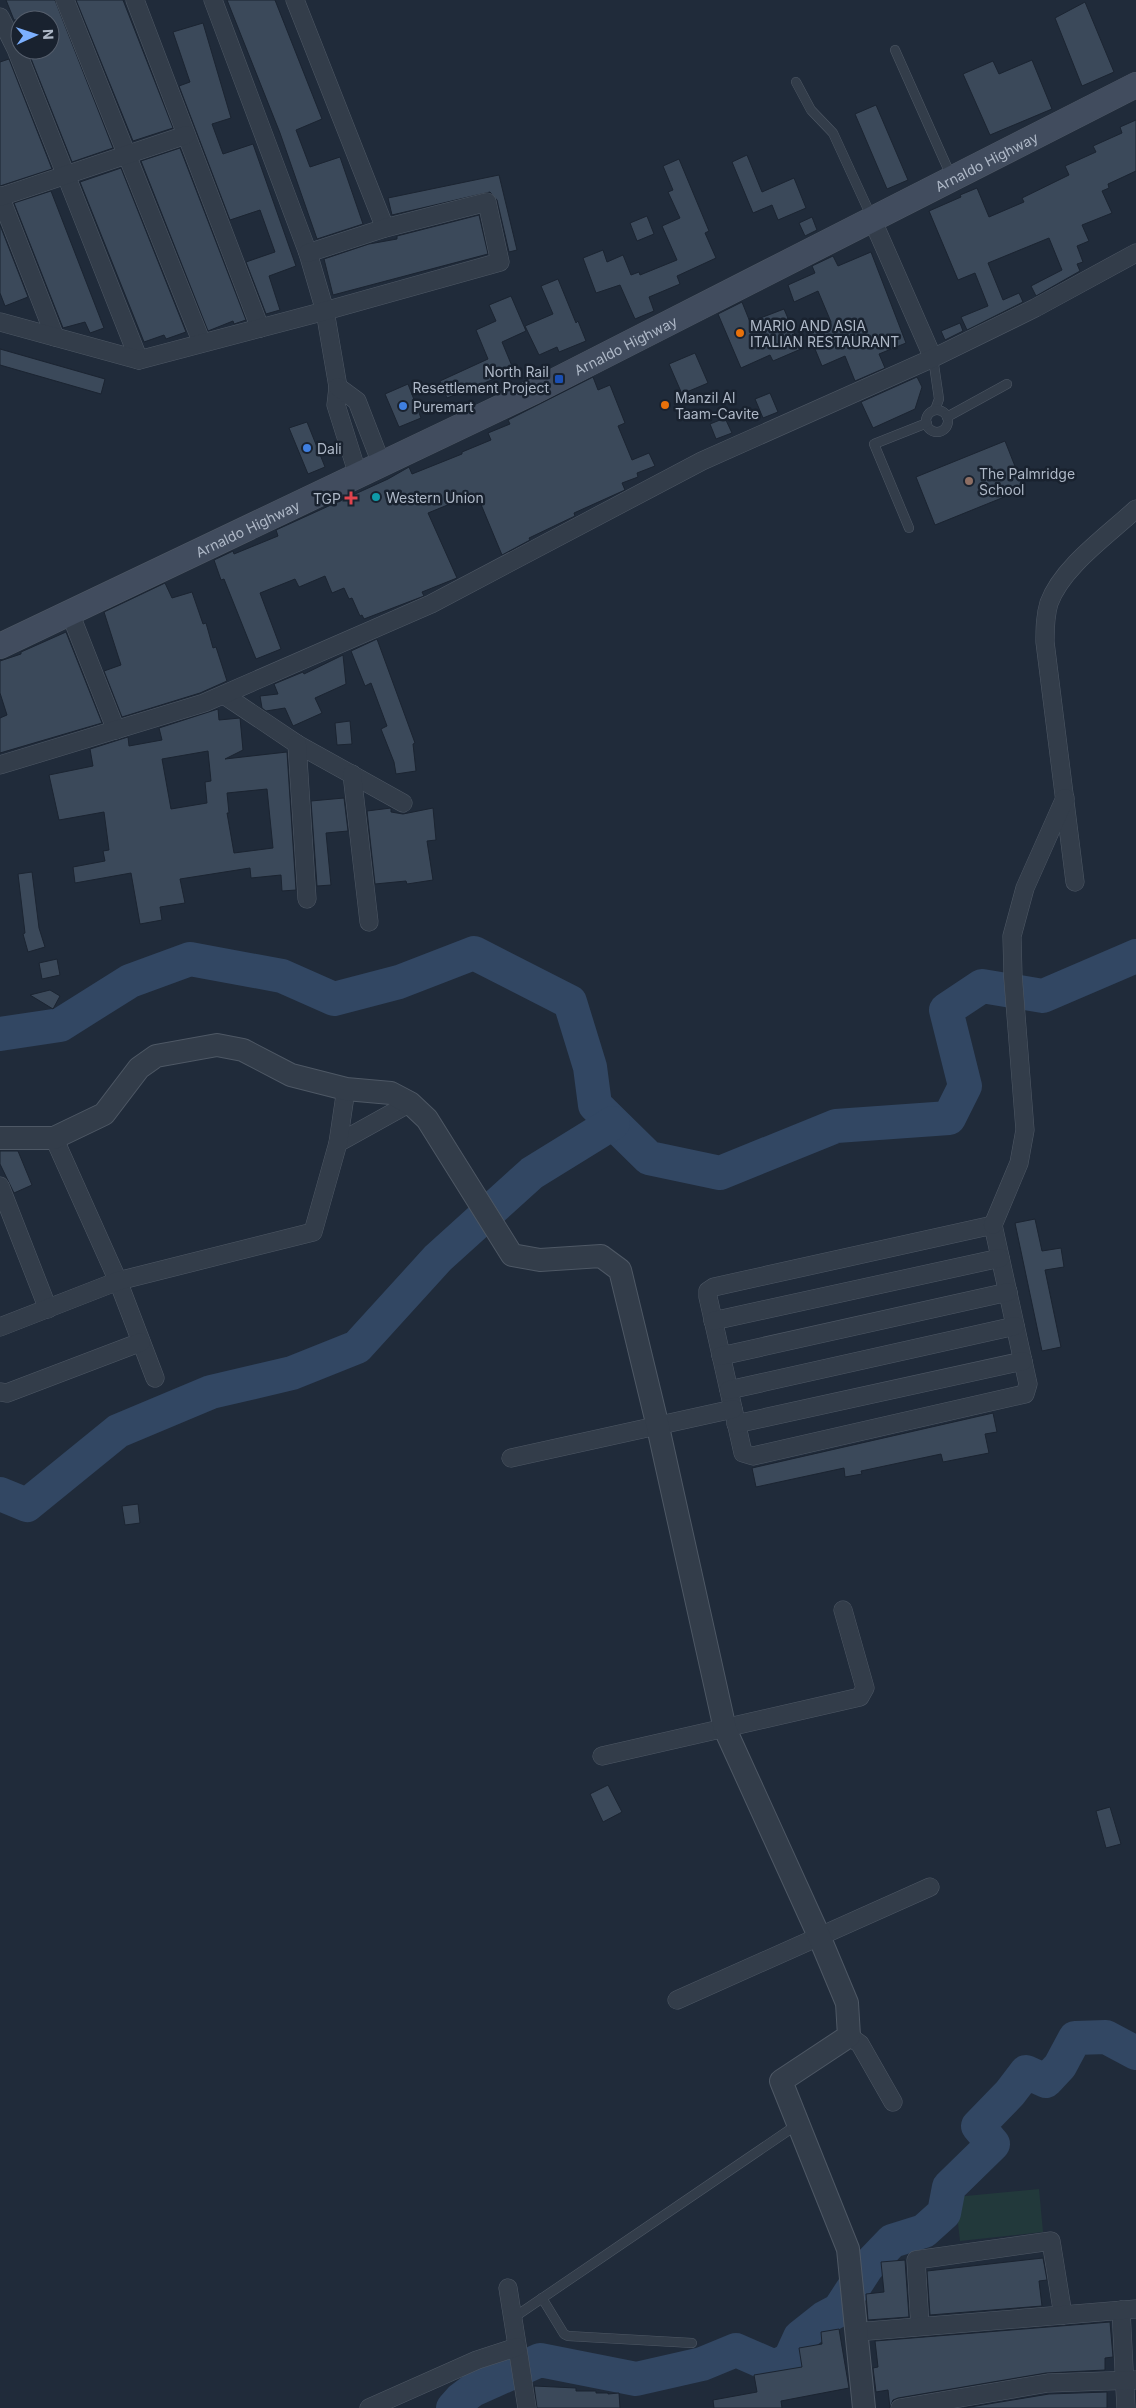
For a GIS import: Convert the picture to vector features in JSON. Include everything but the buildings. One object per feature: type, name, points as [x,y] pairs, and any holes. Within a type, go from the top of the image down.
[{"type":"main road","name":"Arnaldo Highway","points":[[0,646],[535,391],[1136,85]]},
{"type":"street","points":[[65,0],[202,343]]},
{"type":"street","points":[[134,0],[260,328]]},
{"type":"street","points":[[214,0],[308,253],[325,311],[338,388],[336,405],[358,475]]},
{"type":"street","points":[[295,0],[385,228]]},
{"type":"street","points":[[0,17],[8,52],[65,174],[139,360]]},
{"type":"street","points":[[55,337],[0,197],[65,174],[128,156],[186,135]]},
{"type":"street","points":[[0,322],[139,360],[500,262],[487,202],[385,228],[308,253]]},
{"type":"street","points":[[872,220],[933,358]]},
{"type":"street","points":[[0,764],[204,703],[431,604],[702,461],[933,358],[1035,308],[1136,253]]},
{"type":"street","points":[[338,388],[357,401],[381,463]]},
{"type":"street","points":[[1075,882],[1046,642],[1046,620],[1049,604],[1065,574],[1136,509]]},
{"type":"street","points":[[70,613],[116,730]]},
{"type":"street","points":[[224,695],[297,744],[403,803]]},
{"type":"street","points":[[297,744],[307,899]]},
{"type":"street","points":[[352,774],[368,922]]},
{"type":"street","points":[[993,1225],[711,1288],[708,1297],[743,1453],[753,1456],[1021,1396],[1028,1388],[993,1225],[1019,1163],[1025,1130],[1012,977],[1012,936],[1019,904],[1065,798]]},
{"type":"street","points":[[0,1138],[54,1138],[104,1114],[139,1068],[156,1056],[217,1045],[243,1050],[291,1075],[346,1089],[391,1093],[410,1104],[427,1119],[512,1255],[540,1260],[601,1256],[620,1270],[658,1427],[725,1729],[819,1936],[847,2004],[849,2036]]},
{"type":"street","points":[[0,1327],[118,1281],[313,1232],[338,1143],[346,1089]]},
{"type":"street","points":[[338,1143],[410,1104]]},
{"type":"street","points":[[54,1138],[118,1281],[155,1378]]},
{"type":"street","points":[[0,1186],[48,1309]]},
{"type":"street","points":[[713,1321],[1000,1258]]},
{"type":"street","points":[[721,1356],[1008,1292]]},
{"type":"street","points":[[728,1390],[1015,1326]]},
{"type":"street","points":[[0,1392],[7,1393],[141,1342]]},
{"type":"street","points":[[511,1458],[658,1427],[734,1417],[1023,1361]]},
{"type":"street","points":[[602,1756],[860,1697],[864,1688],[843,1610]]},
{"type":"street","points":[[677,2000],[930,1887]]},
{"type":"street","points":[[849,2036],[860,2044],[893,2102]]},
{"type":"street","points":[[849,2036],[781,2082],[848,2249],[864,2408]]},
{"type":"street","points":[[920,2326],[916,2260],[1051,2241],[1063,2315]]},
{"type":"street","points":[[508,2288],[527,2408]]},
{"type":"street","points":[[856,2332],[1129,2310],[1130,2380],[1126,2408]]},
{"type":"street","points":[[369,2408],[477,2360],[517,2347]]},
{"type":"street","points":[[900,2408],[1048,2383],[1130,2380]]},
{"type":"lane","points":[[895,50],[953,178]]},
{"type":"lane","points":[[796,82],[811,110],[834,133],[872,220]]},
{"type":"lane","points":[[933,358],[939,399],[935,410],[927,417],[927,423],[930,429],[940,431],[947,424],[947,417],[942,412],[935,410]]},
{"type":"lane","points":[[947,417],[1008,384]]},
{"type":"lane","points":[[909,528],[874,444],[927,423]]},
{"type":"lane","points":[[512,2318],[798,2124]]},
{"type":"lane","points":[[542,2298],[564,2334],[568,2336],[692,2343]]},
{"type":"green space","points":[[1039,2189],[1043,2232],[960,2241],[955,2197]]},
{"type":"waterway","points":[[0,1034],[60,1025],[130,981],[190,959],[282,976],[334,999],[399,982],[474,953],[570,1002],[590,1067],[595,1105],[649,1158],[720,1173],[836,1126],[949,1118],[965,1086],[946,1010],[982,986],[1043,996],[1136,956]]},
{"type":"waterway","points":[[0,1494],[27,1505],[118,1431],[211,1392],[292,1373],[357,1347],[438,1258],[532,1173],[613,1123]]},
{"type":"waterway","points":[[453,2408],[473,2390],[540,2360],[636,2379],[702,2364],[736,2350],[775,2367],[790,2359],[800,2337],[824,2318],[839,2310],[867,2267],[892,2241],[924,2231],[944,2213],[949,2187],[993,2144],[978,2126],[1010,2093],[1026,2072],[1046,2081],[1060,2066],[1075,2038],[1106,2037],[1136,2053]]},
{"type":"place","name":"MARIO AND ASIA ITALIAN RESTAURANT","points":[[740,333]]},
{"type":"place","name":"North Rail Resettlement Project","points":[[559,379]]},
{"type":"place","name":"Manzil Al Taam-Cavite","points":[[665,405]]},
{"type":"place","name":"Puremart","points":[[403,406]]},
{"type":"place","name":"Dali","points":[[307,448]]},
{"type":"place","name":"The Palmridge School","points":[[969,481]]},
{"type":"place","name":"Western Union","points":[[376,497]]},
{"type":"place","name":"TGP","points":[[351,498]]}]
